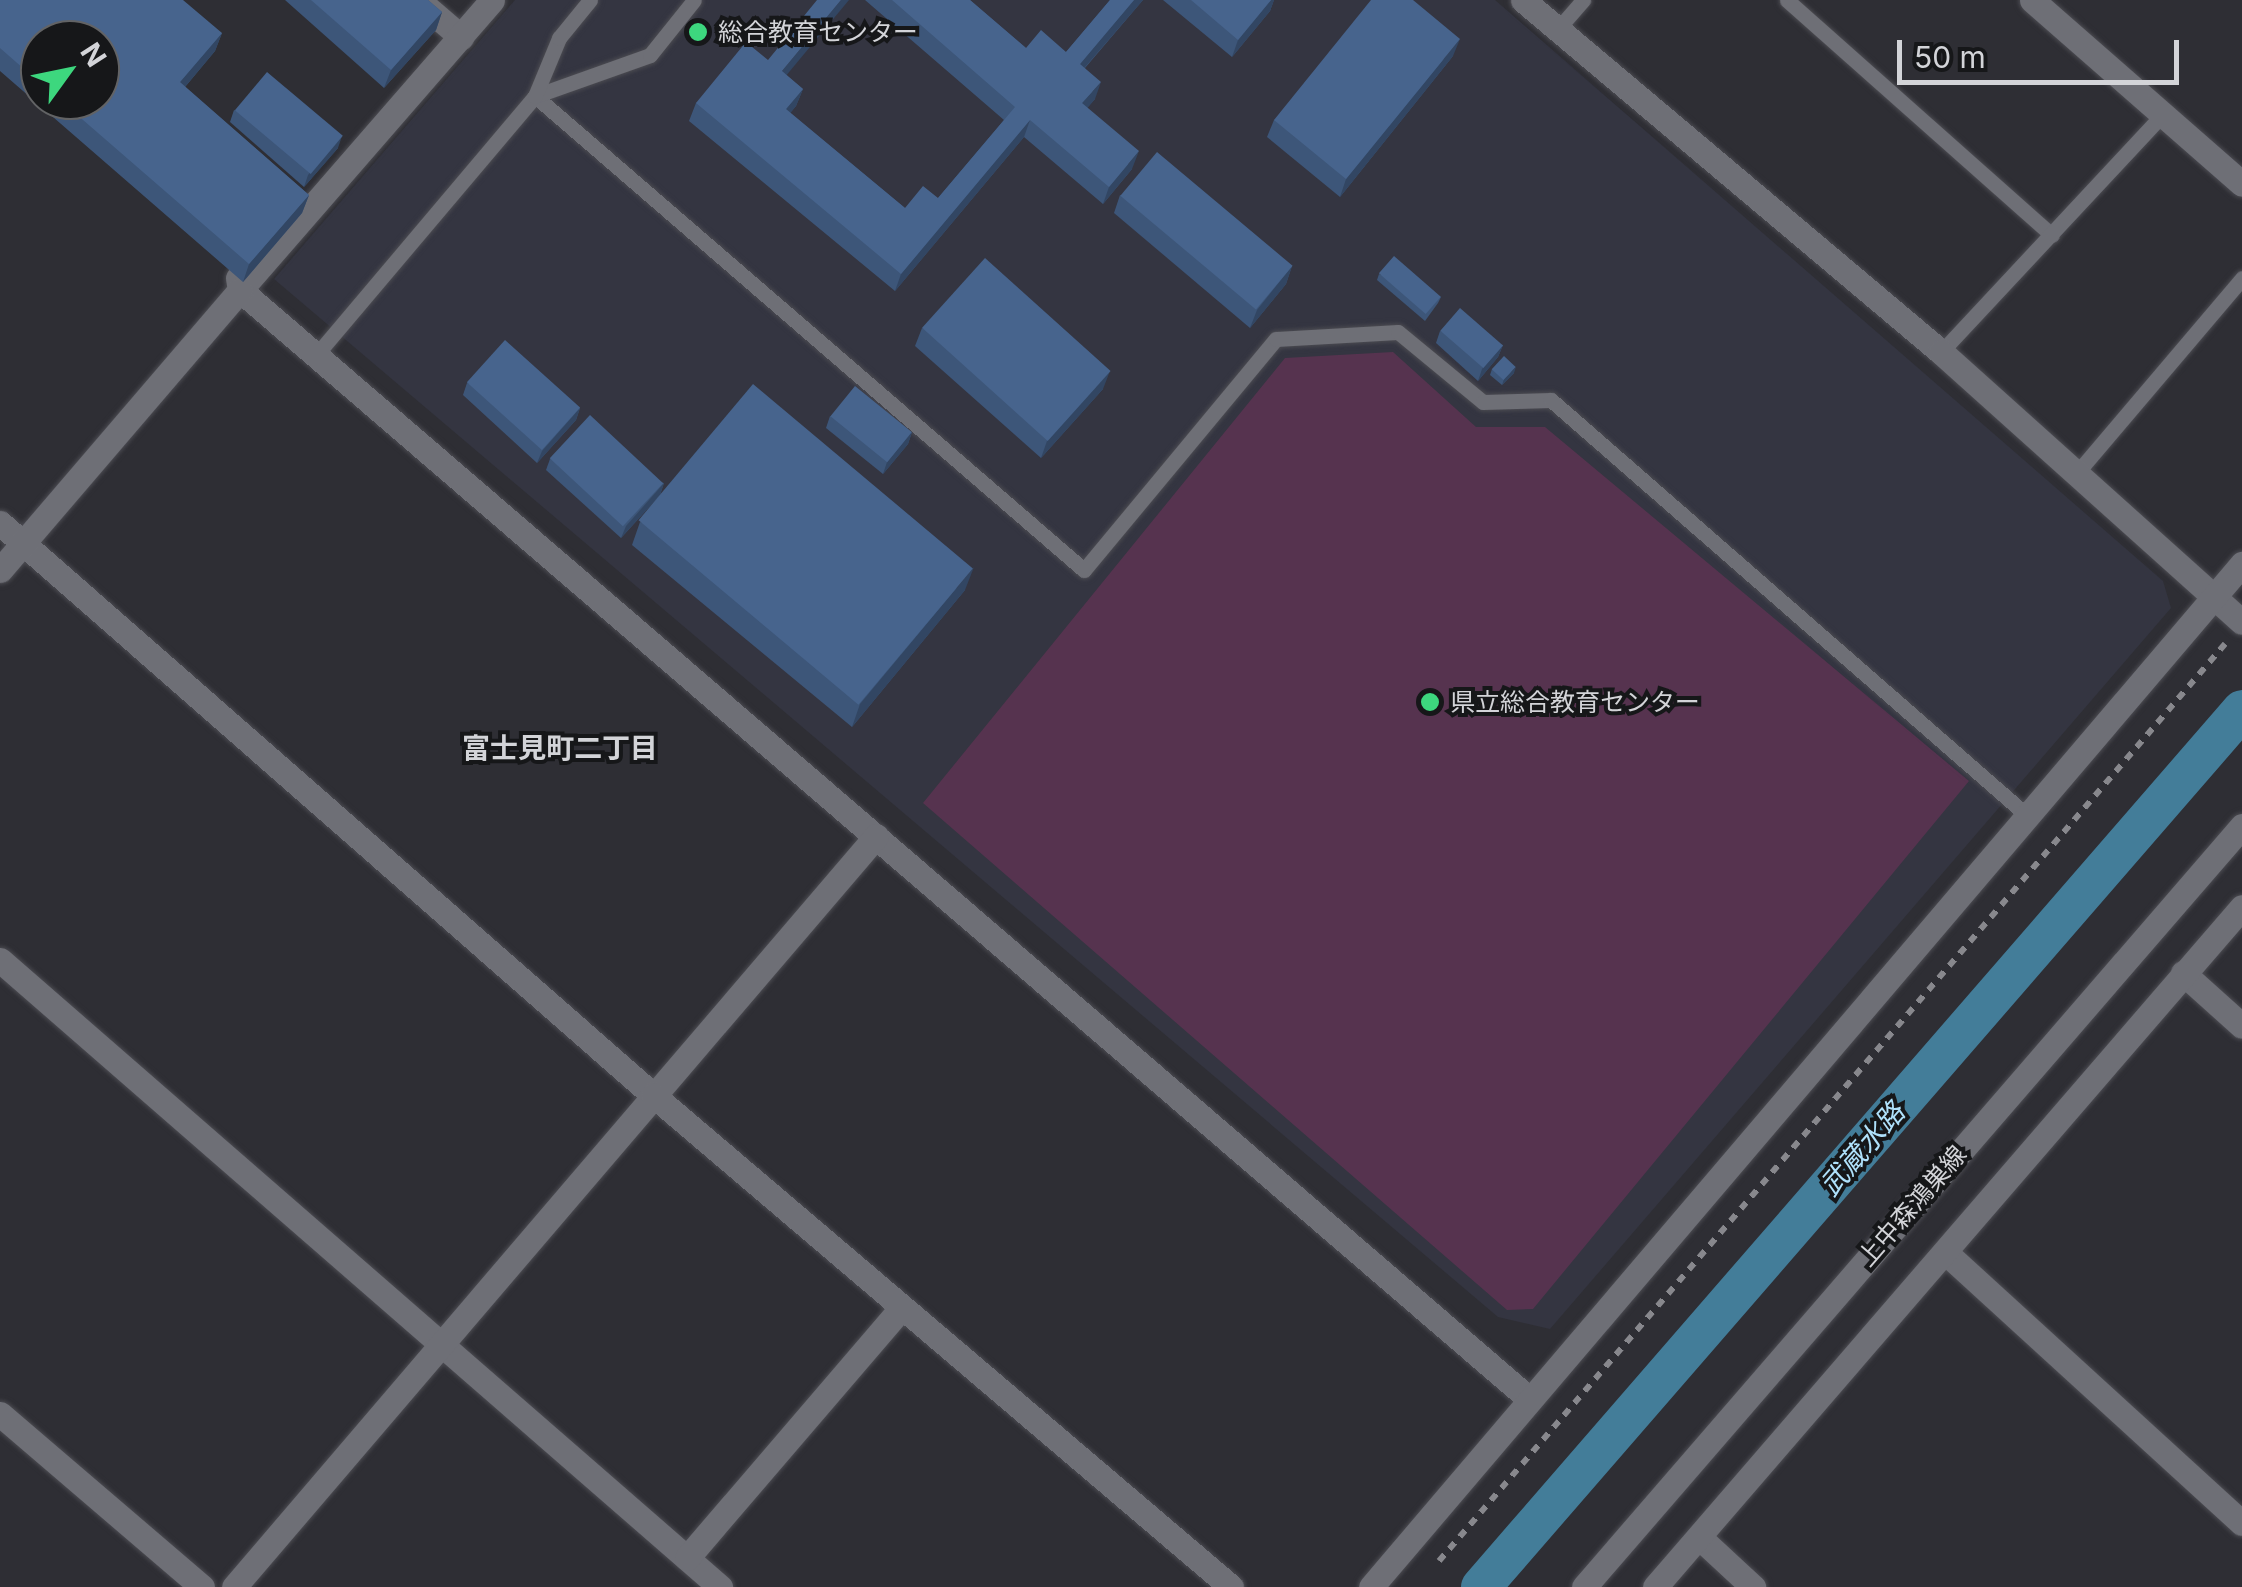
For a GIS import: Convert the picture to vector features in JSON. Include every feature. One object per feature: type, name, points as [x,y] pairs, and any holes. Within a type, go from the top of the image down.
[{"type":"street","points":[[418,0],[461,37]]},
{"type":"street","points":[[0,570],[492,0]]},
{"type":"street","points":[[1522,0],[1941,352],[2242,622]]},
{"type":"street","points":[[2032,0],[2242,184]]},
{"type":"street","points":[[217,259],[243,282],[240,290]]},
{"type":"street","points":[[240,290],[1528,1398]]},
{"type":"street","points":[[0,523],[653,1095],[1232,1587]]},
{"type":"street","points":[[1371,1587],[1528,1398],[2030,818],[2242,564]]},
{"type":"street","name":"上中森鴻巣線","points":[[1584,1587],[2242,826]]},
{"type":"street","points":[[234,1587],[876,836]]},
{"type":"street","points":[[1655,1587],[2242,907]]},
{"type":"street","points":[[0,960],[720,1587]]},
{"type":"street","points":[[2183,974],[2242,1026]]},
{"type":"street","points":[[1945,1252],[2242,1523]]},
{"type":"street","points":[[687,1558],[902,1307]]},
{"type":"street","points":[[0,1414],[202,1587]]},
{"type":"street","points":[[1699,1538],[1753,1587]]},
{"type":"lane","points":[[317,354],[536,96],[559,38],[590,0]]},
{"type":"lane","points":[[536,96],[650,55],[694,0]]},
{"type":"lane","points":[[1557,30],[1583,0]]},
{"type":"lane","points":[[1787,0],[2052,235]]},
{"type":"lane","points":[[536,96],[1084,570],[1276,339],[1398,332],[1483,402],[1551,400],[2030,818]]},
{"type":"lane","points":[[1941,352],[2161,116]]},
{"type":"lane","points":[[2076,474],[2242,278]]},
{"type":"path","points":[[1429,1572],[2220,650]]},
{"type":"shaded area","name":"県立総合教育センター","points":[[515,0],[1495,0],[2163,581],[2171,608],[1550,1329],[1498,1317],[274,279]]},
{"type":"shaded area","points":[[1393,352],[1476,427],[1545,427],[1969,781],[1533,1309],[1507,1310],[923,803],[1285,358]]},
{"type":"building","points":[[0,0],[183,0],[222,33],[180,82],[309,195],[249,264],[83,120],[120,120],[120,20],[20,20],[20,66],[0,48]]},
{"type":"building","points":[[311,0],[428,0],[442,12],[391,70]]},
{"type":"building","points":[[817,0],[841,0],[782,71],[803,89],[786,109],[905,208],[923,186],[938,198],[1015,107],[892,0],[970,0],[1026,48],[1041,30],[1066,52],[1110,0],[1134,0],[1080,64],[1101,82],[1082,103],[1139,151],[1109,187],[1030,120],[901,274],[696,103],[746,42],[768,60]]},
{"type":"building","points":[[1191,0],[1271,0],[1238,40]]},
{"type":"building","points":[[1371,0],[1413,0],[1460,39],[1346,179],[1274,120]]},
{"type":"building","points":[[267,72],[343,136],[311,174],[235,110]]},
{"type":"building","points":[[1157,152],[1293,266],[1256,309],[1120,196]]},
{"type":"building","points":[[1394,256],[1441,297],[1426,314],[1379,273]]},
{"type":"building","points":[[985,258],[1111,371],[1048,441],[922,328]]},
{"type":"building","points":[[1460,308],[1503,345],[1483,368],[1440,331]]},
{"type":"building","points":[[505,340],[580,408],[542,450],[467,382]]},
{"type":"building","points":[[1504,356],[1516,367],[1503,380],[1492,369]]},
{"type":"building","points":[[753,384],[973,568],[858,705],[639,520]]},
{"type":"building","points":[[855,386],[912,432],[887,462],[830,416]]},
{"type":"building","points":[[590,415],[663,483],[623,526],[550,458]]},
{"type":"waterway","name":"武蔵水路","points":[[1481,1587],[2242,710]]},
{"type":"place","name":"総合教育センター","points":[[698,32]]},
{"type":"place","name":"県立総合教育センター","points":[[1430,702]]},
{"type":"district","name":"富士見町二丁目","points":[[560,748]]}]
